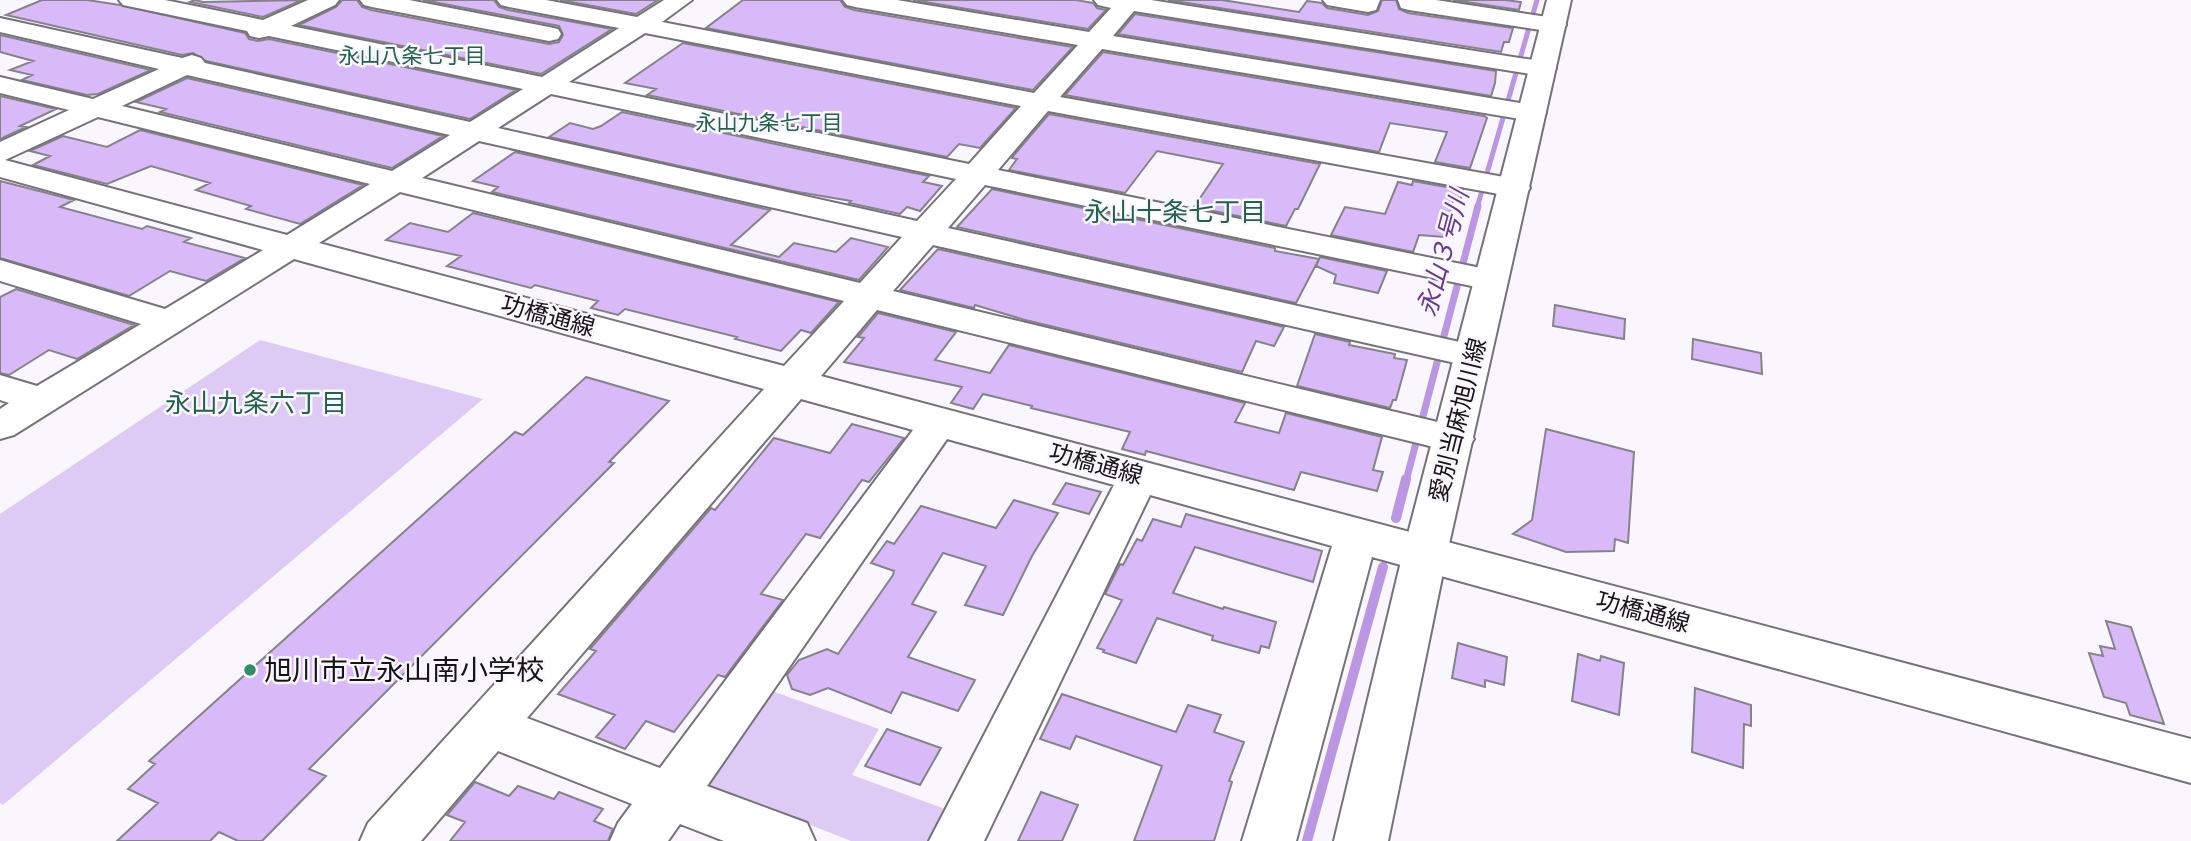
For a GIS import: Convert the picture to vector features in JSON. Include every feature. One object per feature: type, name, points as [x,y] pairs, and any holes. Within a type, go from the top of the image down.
[{"type":"street","points":[[131,0],[1468,275]]},
{"type":"street","points":[[0,153],[327,0]]},
{"type":"street","points":[[372,0],[586,41],[641,25],[680,0]]},
{"type":"street","points":[[509,0],[1041,102],[1497,184]]},
{"type":"street","points":[[855,0],[1516,110]]},
{"type":"street","points":[[1335,0],[1368,5],[1368,0]]},
{"type":"street","points":[[1380,0],[1544,17]]},
{"type":"street","points":[[387,841],[922,233],[1041,102],[1095,40],[1121,1],[1526,65]]},
{"type":"street","name":"愛別当麻旭川線","points":[[1361,841],[1425,553],[1433,434],[1468,275],[1497,184],[1526,65],[1544,17]]},
{"type":"street","points":[[0,26],[1452,351]]},
{"type":"street","points":[[0,426],[394,183],[545,86],[586,41]]},
{"type":"street","points":[[0,85],[1433,434]]},
{"type":"street","name":"功橋通線","points":[[0,168],[2191,761]]},
{"type":"street","points":[[0,270],[169,321]]},
{"type":"street","points":[[0,387],[40,401]]},
{"type":"street","points":[[637,841],[940,421]]},
{"type":"street","points":[[956,841],[1139,476]]},
{"type":"street","points":[[1269,841],[1357,534]]},
{"type":"street","points":[[490,726],[788,841]]},
{"type":"shaded area","points":[[260,340],[483,399],[3,805],[0,803],[0,514]]},
{"type":"shaded area","points":[[769,690],[879,729],[852,775],[948,810],[932,841],[851,841],[703,783]]},
{"type":"building","points":[[42,0],[87,0],[120,5],[245,33],[249,39],[258,41],[269,39],[516,90],[470,119],[206,61],[193,53],[182,55],[6,15]]},
{"type":"building","points":[[302,0],[263,17],[190,2]]},
{"type":"building","points":[[342,0],[357,0],[362,7],[371,10],[549,44],[559,42],[563,35],[559,26],[423,0],[494,0],[499,7],[508,10],[612,29],[541,74],[299,25],[336,7]]},
{"type":"building","points":[[560,0],[658,0],[636,14]]},
{"type":"building","points":[[743,0],[840,0],[845,7],[854,10],[1073,47],[1033,90],[706,28]]},
{"type":"building","points":[[913,0],[1076,0],[1093,3],[1097,8],[1106,10],[1088,29]]},
{"type":"building","points":[[1168,0],[1222,0],[1299,12],[1307,1],[1322,3],[1327,8],[1368,15],[1378,11],[1382,0],[1396,0],[1399,9],[1408,13],[1513,28],[1509,42],[1504,42],[1501,52]]},
{"type":"building","points":[[1453,0],[1505,0],[1521,2],[1519,10]]},
{"type":"building","points":[[1135,14],[1496,71],[1495,83],[1491,96],[1118,34]]},
{"type":"building","points":[[0,35],[151,70],[98,94],[87,95],[22,80],[32,75],[10,70],[33,61],[0,52]]},
{"type":"building","points":[[683,43],[1016,108],[980,148],[959,144],[947,157],[647,95],[656,89],[625,83]]},
{"type":"building","points":[[1103,52],[1487,118],[1470,168],[1435,162],[1447,132],[1390,123],[1379,152],[1065,95]]},
{"type":"building","points":[[187,78],[443,136],[392,168],[160,112],[166,109],[136,102]]},
{"type":"building","points":[[0,96],[56,109],[0,139]]},
{"type":"building","points":[[622,112],[929,176],[923,182],[942,186],[920,211],[907,207],[900,214],[849,203],[851,201],[792,191],[549,137],[570,123],[593,129]]},
{"type":"building","points":[[1049,114],[1320,164],[1298,209],[1295,209],[1286,226],[1194,207],[1223,164],[1157,151],[1125,193],[1009,170],[1017,159],[1012,158],[1014,155]]},
{"type":"building","points":[[140,130],[363,185],[300,224],[246,209],[251,206],[196,190],[210,183],[151,166],[107,184],[33,165],[50,156],[30,151],[63,136],[107,147]]},
{"type":"building","points":[[515,152],[770,210],[731,245],[779,257],[794,243],[836,252],[851,238],[888,247],[859,280],[492,192],[498,187],[473,181]]},
{"type":"building","points":[[0,181],[74,200],[60,207],[142,229],[147,226],[191,238],[184,242],[245,258],[206,281],[170,271],[129,296],[0,258]]},
{"type":"building","points":[[1413,181],[1463,190],[1460,202],[1453,201],[1444,237],[1419,235],[1413,252],[1331,235],[1345,207],[1385,214],[1398,182],[1412,185]]},
{"type":"building","points":[[992,189],[1319,259],[1296,303],[957,227]]},
{"type":"building","points":[[473,213],[839,302],[811,333],[801,330],[781,351],[625,309],[618,315],[591,308],[598,301],[535,285],[531,288],[447,266],[461,256],[386,240],[410,223],[448,232]]},
{"type":"building","points":[[938,249],[1284,327],[1274,346],[1256,341],[1242,372],[1025,320],[975,305],[974,308],[900,290]]},
{"type":"building","points":[[1320,257],[1387,271],[1378,293],[1334,283],[1336,275],[1316,266]]},
{"type":"building","points":[[16,289],[134,325],[77,359],[49,350],[9,375],[0,373],[0,297]]},
{"type":"building","points":[[1555,305],[1625,319],[1624,339],[1553,326]]},
{"type":"building","points":[[878,313],[956,332],[935,360],[990,373],[1009,345],[1245,403],[1235,422],[1279,433],[1286,413],[1382,437],[1373,470],[1383,472],[1377,491],[1301,472],[1294,490],[1146,451],[1145,455],[1122,449],[1130,432],[1031,408],[1032,406],[983,394],[973,409],[951,403],[962,387],[844,362],[864,338],[858,337]]},
{"type":"building","points":[[1315,334],[1350,342],[1349,345],[1395,354],[1394,358],[1407,360],[1396,400],[1393,400],[1390,408],[1297,386]]},
{"type":"building","points":[[1693,339],[1761,353],[1762,374],[1692,359]]},
{"type":"building","points":[[586,377],[669,401],[609,462],[614,463],[309,769],[326,776],[262,841],[238,841],[219,832],[210,841],[117,841],[158,803],[128,789],[155,764],[149,761],[515,432],[523,435]]},
{"type":"building","points":[[852,424],[904,438],[869,482],[862,480],[820,538],[806,534],[761,594],[783,600],[725,677],[718,675],[674,732],[646,721],[625,749],[596,737],[615,715],[558,694],[596,651],[590,649],[711,508],[715,510],[774,438],[830,453]]},
{"type":"building","points":[[1546,429],[1634,452],[1628,543],[1615,539],[1614,551],[1566,552],[1513,534],[1532,520]]},
{"type":"building","points":[[1066,483],[1101,492],[1089,514],[1053,504]]},
{"type":"building","points":[[1014,500],[1058,513],[1032,556],[1003,615],[965,605],[986,566],[943,553],[912,604],[936,612],[908,657],[975,680],[958,711],[902,692],[891,713],[828,688],[810,695],[792,689],[787,675],[799,660],[827,649],[838,654],[893,575],[894,571],[871,563],[887,541],[894,544],[921,506],[996,528]]},
{"type":"building","points":[[1186,514],[1322,551],[1313,582],[1195,547],[1173,593],[1276,622],[1269,648],[1261,646],[1259,653],[1212,640],[1213,636],[1157,618],[1136,663],[1103,652],[1104,650],[1097,648],[1122,600],[1105,594],[1120,564],[1123,565],[1137,539],[1142,541],[1153,519],[1181,527]]},
{"type":"building","points":[[2106,621],[2131,627],[2164,724],[2130,715],[2126,703],[2104,697],[2089,653],[2103,656],[2100,646],[2115,649]]},
{"type":"building","points":[[1458,643],[1507,657],[1504,685],[1485,680],[1485,687],[1452,678]]},
{"type":"building","points":[[1578,654],[1600,661],[1601,656],[1624,663],[1619,715],[1572,701]]},
{"type":"building","points":[[1695,688],[1751,705],[1751,726],[1744,724],[1743,768],[1692,752]]},
{"type":"building","points":[[1062,694],[1176,732],[1188,705],[1221,715],[1214,732],[1244,742],[1229,781],[1232,782],[1214,841],[1134,841],[1162,766],[1076,736],[1070,749],[1040,739]]},
{"type":"building","points":[[887,729],[941,748],[920,785],[865,766]]},
{"type":"building","points":[[475,782],[509,796],[518,786],[554,799],[559,792],[603,809],[594,821],[613,829],[608,841],[450,841],[465,822],[447,815]]},
{"type":"building","points":[[1041,792],[1078,805],[1062,841],[1018,841]]},
{"type":"waterway","name":"永山３号川","points":[[1477,208],[1537,0]]},
{"type":"waterway","name":"永山３号川","points":[[1406,481],[1478,206]]},
{"type":"waterway","name":"永山３号川","points":[[1396,518],[1406,479]]},
{"type":"waterway","name":"永山３号川","points":[[1307,841],[1383,567]]},
{"type":"place","name":"旭川市立永山南小学校","points":[[250,670]]},
{"type":"district","name":"永山八条七丁目","points":[[412,56]]},
{"type":"district","name":"永山九条七丁目","points":[[769,123]]},
{"type":"district","name":"永山十条七丁目","points":[[1175,212]]},
{"type":"district","name":"永山九条六丁目","points":[[256,403]]}]
